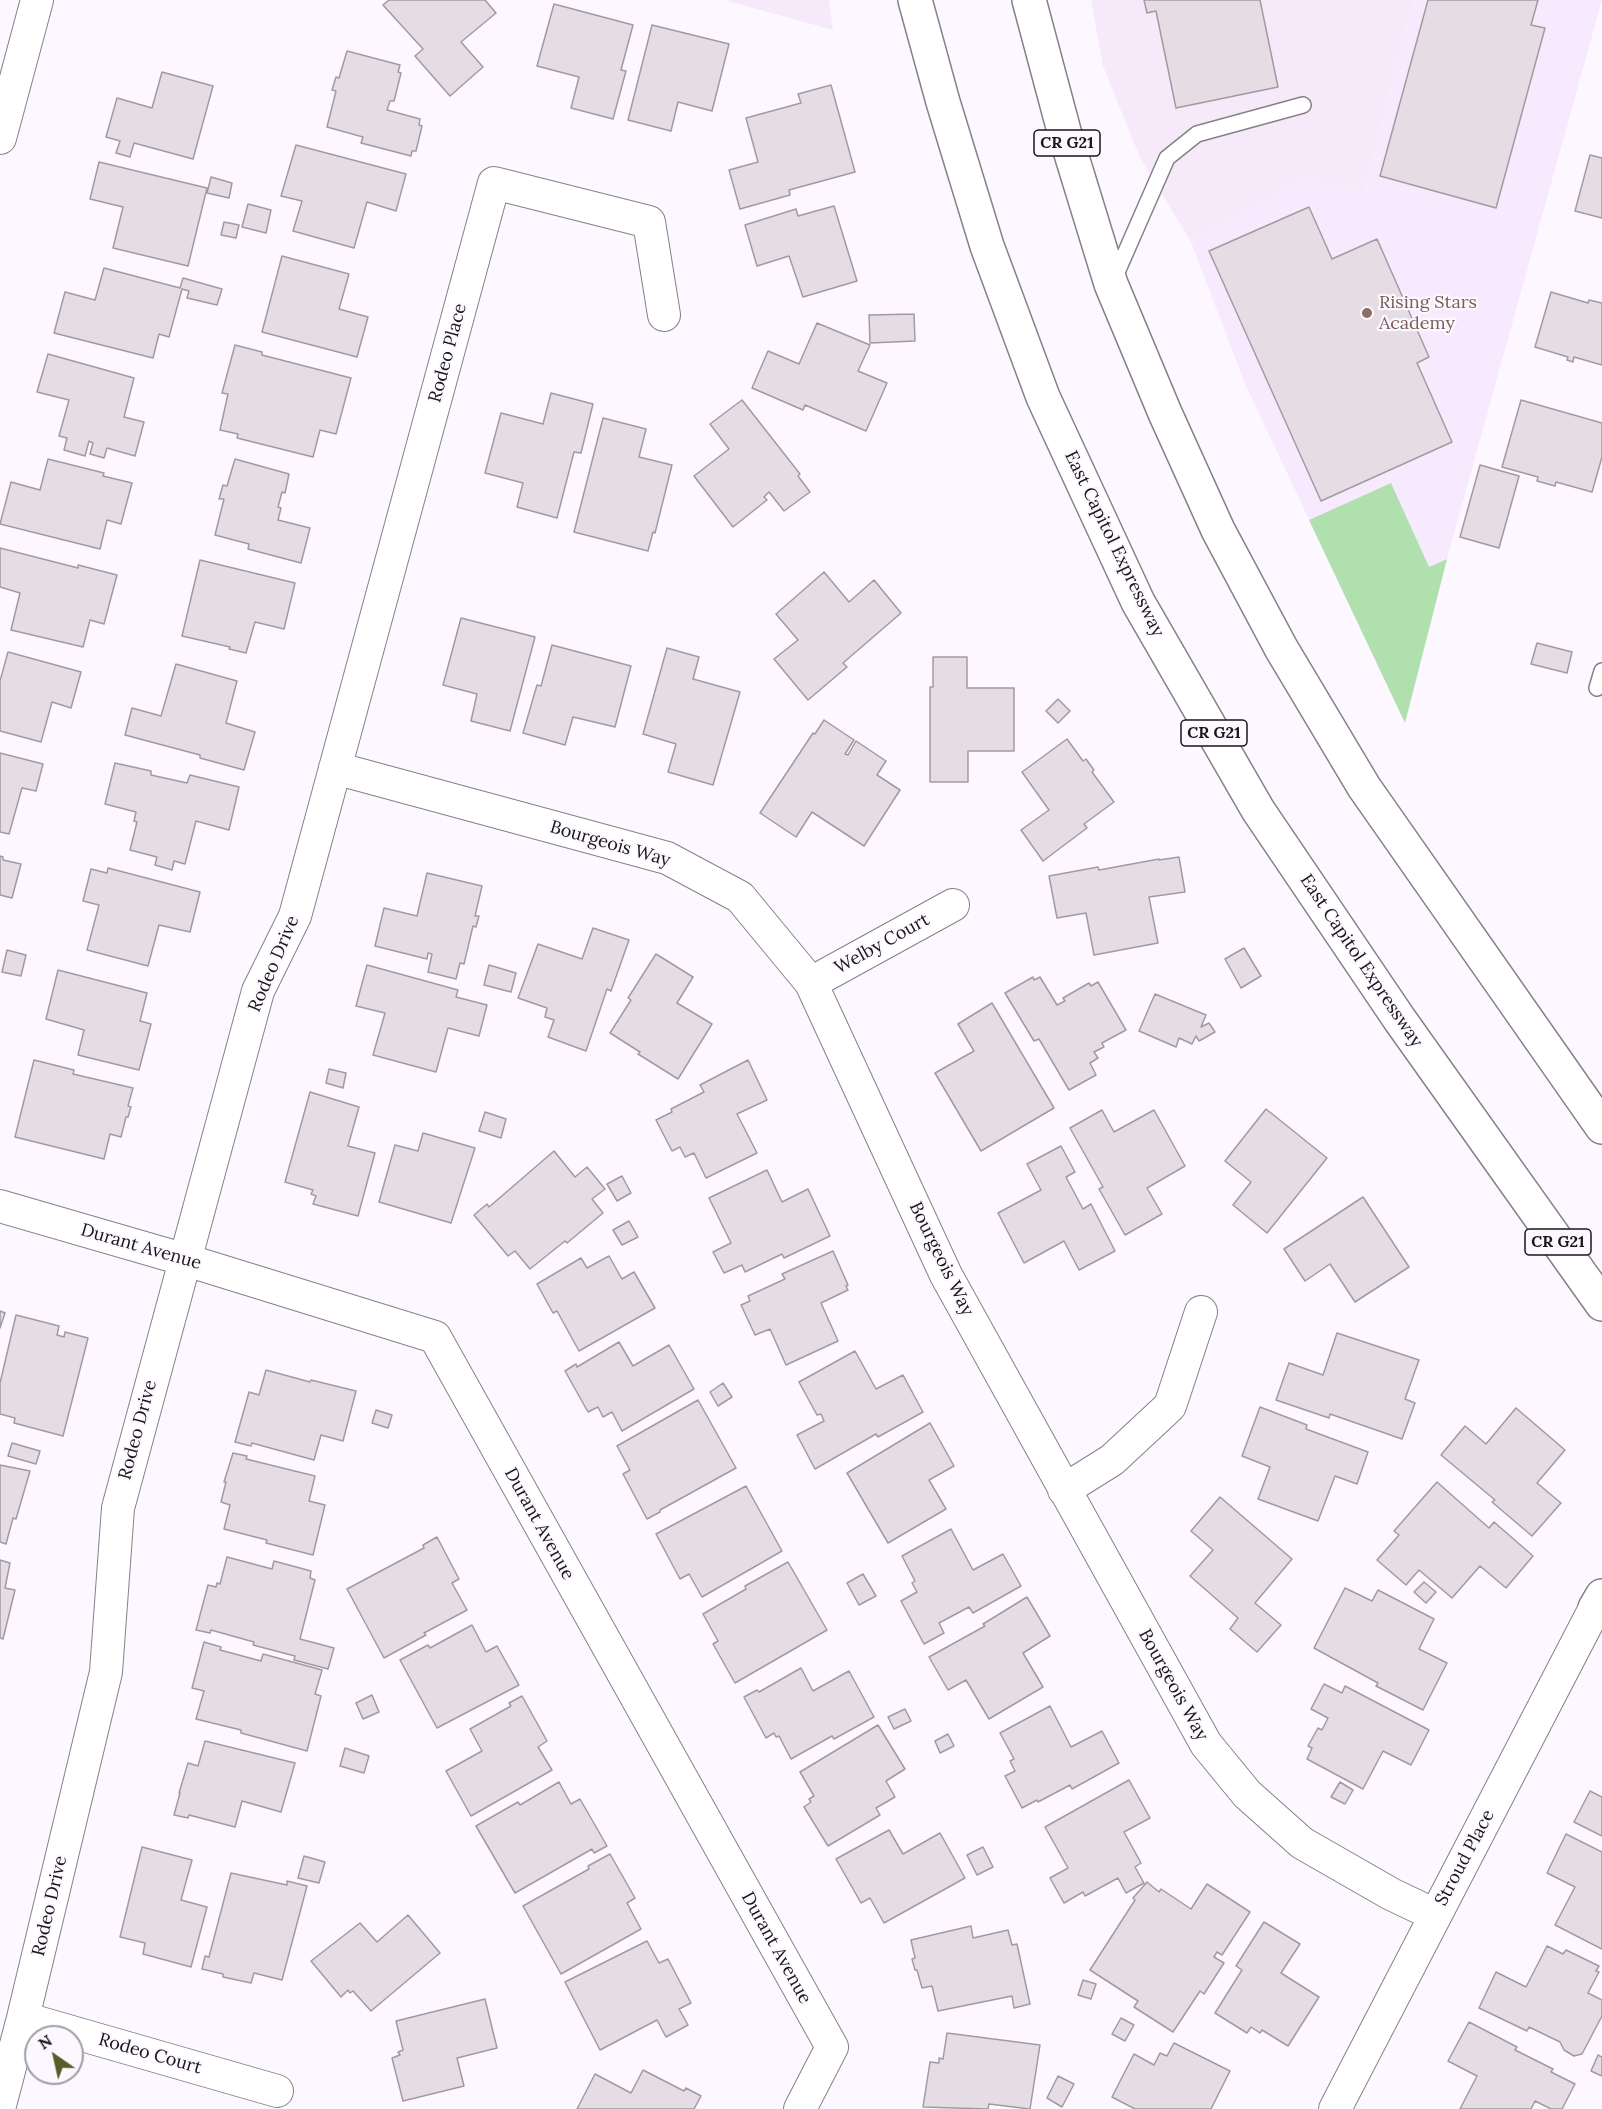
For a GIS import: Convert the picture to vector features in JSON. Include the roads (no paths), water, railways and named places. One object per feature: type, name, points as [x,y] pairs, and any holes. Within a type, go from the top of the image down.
[{"type":"highway","name":"East Capitol Expressway","points":[[915,0],[987,246],[1043,397],[1138,602],[1258,810],[1400,1020],[1602,1304]]},
{"type":"highway","name":"CR G21","points":[[1029,0],[1064,131],[1111,284],[1165,413],[1218,530],[1281,648],[1364,787],[1602,1127]]},
{"type":"street","points":[[0,138],[37,0]]},
{"type":"street","name":"Rodeo Place","points":[[335,768],[494,183],[649,222],[664,315]]},
{"type":"street","name":"Bourgeois Way","points":[[335,768],[667,858],[740,897],[811,983],[946,1275],[1206,1744],[1247,1794],[1302,1843],[1391,1894],[1435,1915]]},
{"type":"street","name":"Rodeo Drive","points":[[0,2105],[106,1672],[118,1509],[258,991],[295,916],[335,768]]},
{"type":"street","name":"Welby Court","points":[[811,983],[953,906]]},
{"type":"street","name":"Durant Avenue","points":[[0,1206],[186,1260],[435,1337],[832,2047],[800,2109]]},
{"type":"street","points":[[1064,1490],[1112,1460],[1170,1406],[1201,1312]]},
{"type":"street","name":"Stroud Place","points":[[1335,2109],[1600,1604]]},
{"type":"street","name":"Rodeo Court","points":[[23,2018],[277,2091]]},
{"type":"lane","points":[[1111,284],[1167,158],[1197,134],[1303,105]]},
{"type":"lane","points":[[1597,688],[1602,671]]},
{"type":"place","name":"Rising Stars Academy","points":[[1367,313]]}]
